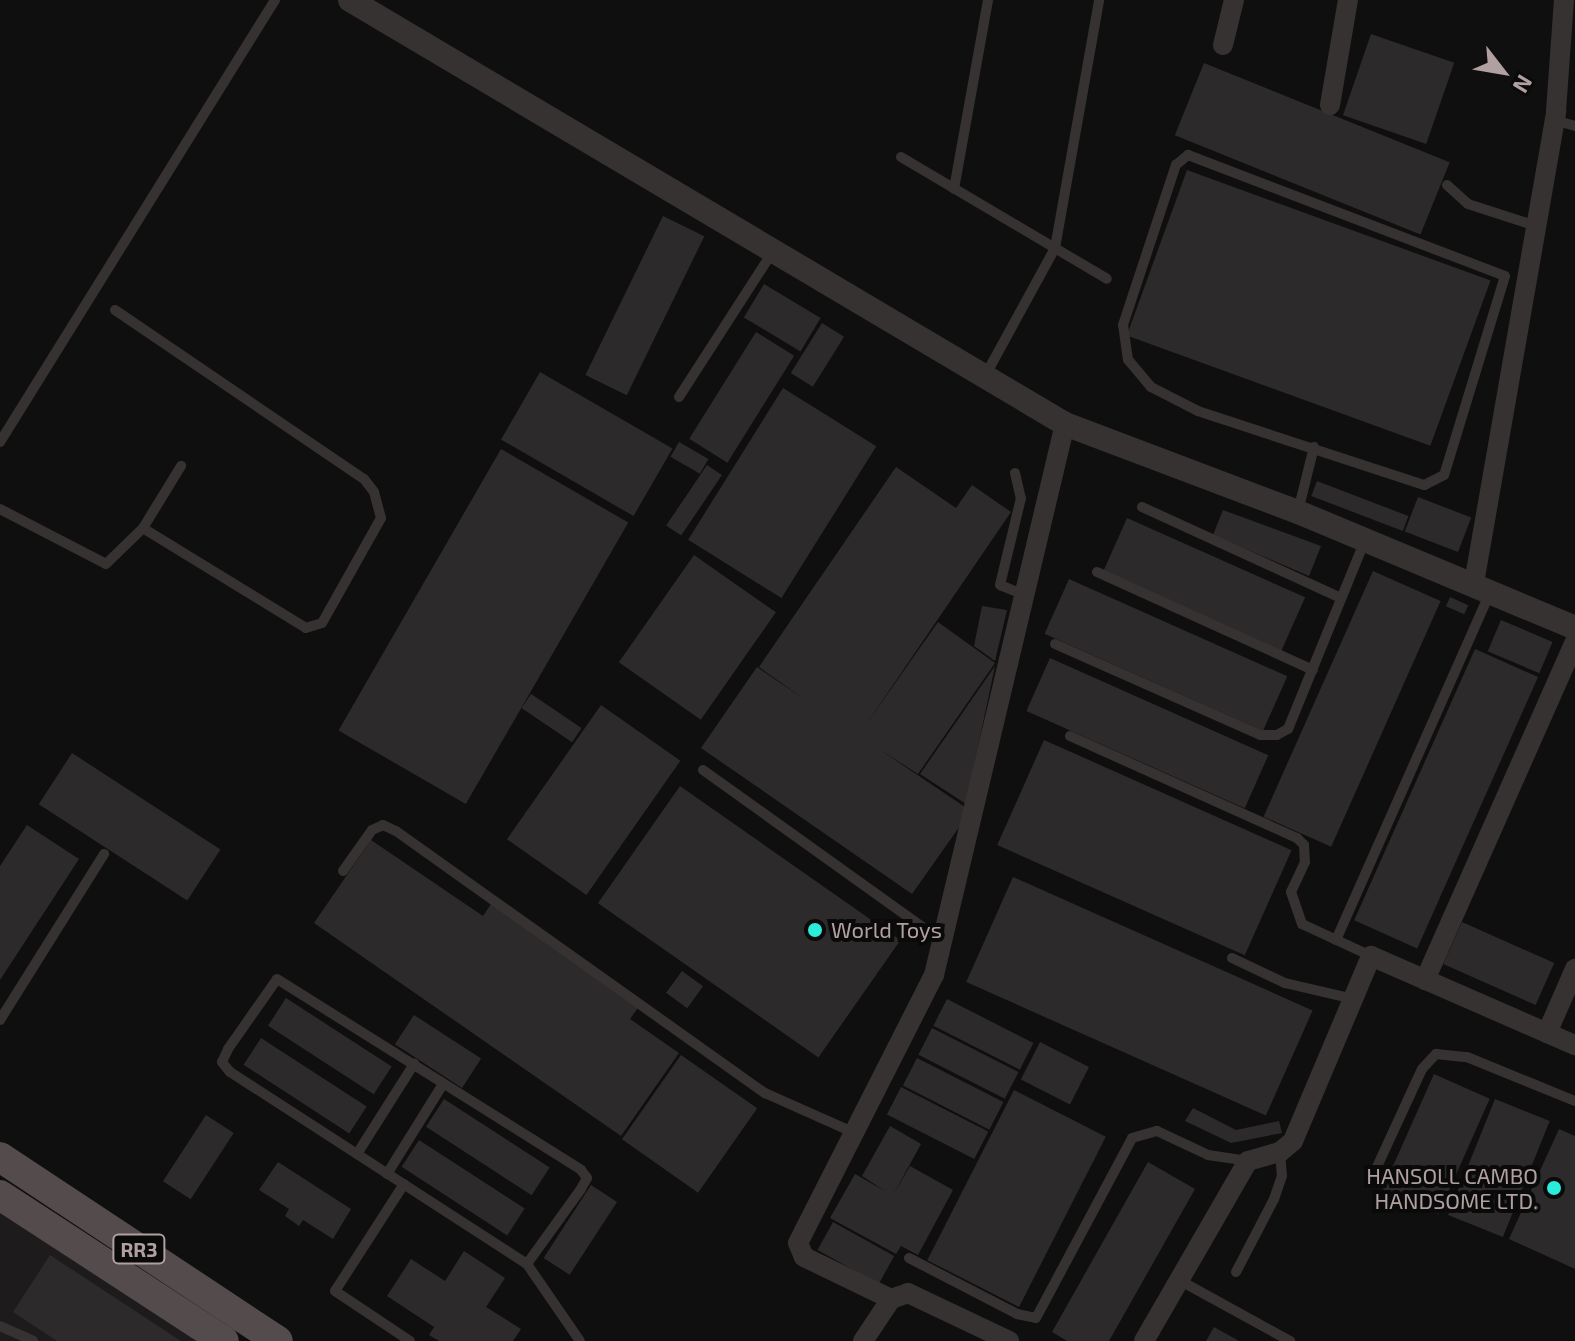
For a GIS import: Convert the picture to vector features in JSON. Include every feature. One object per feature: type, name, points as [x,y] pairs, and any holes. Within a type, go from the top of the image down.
[{"type":"main road","name":"RR3","points":[[0,1157],[278,1341]]},
{"type":"main road","name":"RR3","points":[[0,1195],[224,1341]]},
{"type":"street","points":[[350,0],[1065,424],[1298,512],[1575,628]]},
{"type":"street","points":[[1223,45],[1234,0]]},
{"type":"street","points":[[1330,105],[1348,0]]},
{"type":"street","points":[[1482,587],[1554,120],[1564,0]]},
{"type":"street","points":[[891,1299],[798,1251],[924,999],[942,941],[1027,596],[1065,424]]},
{"type":"street","points":[[1425,980],[1575,641]]},
{"type":"street","points":[[1144,1341],[1248,1161],[1280,1152],[1301,1128],[1371,956],[1575,1045]]},
{"type":"street","points":[[1547,1033],[1575,969]]},
{"type":"street","points":[[863,1341],[891,1299],[908,1293],[1005,1340]]},
{"type":"lane","points":[[0,442],[275,0]]},
{"type":"lane","points":[[954,189],[988,0]]},
{"type":"lane","points":[[985,376],[1055,248],[1099,0]]},
{"type":"lane","points":[[1554,120],[1575,126]]},
{"type":"lane","points":[[1188,155],[1505,276],[1444,475],[1424,485],[1314,447],[1198,411],[1151,387],[1128,360],[1123,325],[1181,158],[1188,155]]},
{"type":"lane","points":[[901,157],[1107,279]]},
{"type":"lane","points":[[1447,185],[1468,204],[1536,226]]},
{"type":"lane","points":[[679,397],[774,249]]},
{"type":"lane","points":[[115,310],[364,479],[374,492],[381,518],[322,623],[306,628],[143,528]]},
{"type":"lane","points":[[1298,512],[1314,447]]},
{"type":"lane","points":[[0,509],[106,564],[143,528],[181,466]]},
{"type":"lane","points":[[1015,473],[1021,498],[1000,585],[1027,596]]},
{"type":"lane","points":[[1142,507],[1341,598]]},
{"type":"lane","points":[[1055,644],[1260,735],[1288,729],[1365,540]]},
{"type":"lane","points":[[1097,572],[1313,670]]},
{"type":"lane","points":[[1336,940],[1482,587]]},
{"type":"lane","points":[[1070,736],[1297,838],[1304,845],[1305,862],[1291,892],[1292,907],[1302,924],[1371,956]]},
{"type":"lane","points":[[703,770],[942,941]]},
{"type":"lane","points":[[343,871],[372,830],[383,825],[396,831],[765,1093],[855,1133]]},
{"type":"lane","points":[[0,1020],[104,854]]},
{"type":"lane","points":[[1232,958],[1285,983],[1353,999]]},
{"type":"lane","points":[[527,1264],[587,1178],[414,1064],[277,979],[228,1049],[222,1062],[230,1072],[527,1264],[575,1340]]},
{"type":"lane","points":[[1370,1182],[1422,1069],[1436,1054],[1467,1057],[1575,1101]]},
{"type":"lane","points":[[357,1154],[414,1064]]},
{"type":"lane","points":[[387,1174],[443,1084]]},
{"type":"lane","points":[[909,1258],[1017,1314],[1036,1318],[1132,1138],[1157,1131],[1208,1155],[1248,1161]]},
{"type":"lane","points":[[1236,1272],[1274,1199],[1282,1176],[1280,1152]]},
{"type":"lane","points":[[404,1184],[335,1291],[410,1341]]},
{"type":"lane","points":[[1179,1280],[1290,1341]]},
{"type":"lane","points":[[0,1326],[33,1341]]},
{"type":"shaded area","points":[[0,1201],[205,1341],[0,1341]]},
{"type":"building","points":[[1371,34],[1454,63],[1426,144],[1343,115]]},
{"type":"building","points":[[1204,63],[1450,162],[1420,235],[1175,135]]},
{"type":"building","points":[[1187,170],[1491,280],[1430,446],[1127,335]]},
{"type":"building","points":[[663,216],[704,236],[627,395],[585,375]]},
{"type":"building","points":[[764,284],[821,318],[800,351],[744,317]]},
{"type":"building","points":[[822,323],[844,337],[813,387],[791,373]]},
{"type":"building","points":[[756,332],[794,356],[727,463],[689,439]]},
{"type":"building","points":[[540,372],[673,449],[634,516],[501,440]]},
{"type":"building","points":[[783,388],[876,446],[781,598],[688,540]]},
{"type":"building","points":[[679,442],[708,459],[700,474],[670,457]]},
{"type":"building","points":[[501,449],[628,522],[466,804],[338,730]]},
{"type":"building","points":[[707,465],[722,475],[681,536],[666,526]]},
{"type":"building","points":[[896,467],[956,508],[972,485],[1011,512],[865,726],[938,622],[995,663],[918,774],[879,749],[965,807],[960,826],[912,894],[701,748],[757,667],[804,699],[759,667]]},
{"type":"building","points":[[1317,481],[1408,516],[1403,531],[1311,496]]},
{"type":"building","points":[[1418,497],[1471,517],[1458,552],[1405,532]]},
{"type":"building","points":[[1223,510],[1321,546],[1309,576],[1213,535]]},
{"type":"building","points":[[1127,518],[1305,597],[1281,651],[1103,572]]},
{"type":"building","points":[[694,555],[776,612],[701,720],[619,662]]},
{"type":"building","points":[[1373,571],[1441,601],[1331,847],[1264,817]]},
{"type":"building","points":[[1069,579],[1287,676],[1263,731],[1045,634]]},
{"type":"building","points":[[1450,597],[1468,605],[1464,614],[1446,606]]},
{"type":"building","points":[[982,606],[1007,610],[995,661],[974,646]]},
{"type":"building","points":[[1501,620],[1553,642],[1539,673],[1488,651]]},
{"type":"building","points":[[1475,649],[1538,677],[1417,948],[1354,920]]},
{"type":"building","points":[[1050,658],[1268,755],[1245,808],[1026,711]]},
{"type":"building","points":[[995,666],[966,804],[920,774]]},
{"type":"building","points":[[531,694],[582,728],[572,742],[521,708]]},
{"type":"building","points":[[601,705],[680,761],[586,895],[507,839]]},
{"type":"building","points":[[1044,740],[1292,850],[1245,955],[997,845]]},
{"type":"building","points":[[72,753],[220,849],[187,901],[39,804]]},
{"type":"building","points":[[680,786],[900,940],[818,1057],[598,903]]},
{"type":"building","points":[[27,825],[79,859],[0,980],[0,866]]},
{"type":"building","points":[[371,840],[483,916],[495,898],[643,1001],[630,1019],[679,1053],[621,1136],[314,923]]},
{"type":"building","points":[[1013,877],[1313,1010],[1266,1115],[966,982]]},
{"type":"building","points":[[1462,922],[1554,963],[1536,1005],[1443,964]]},
{"type":"building","points":[[682,971],[703,986],[687,1008],[666,993]]},
{"type":"building","points":[[286,998],[392,1067],[374,1094],[268,1026]]},
{"type":"building","points":[[947,999],[1033,1043],[1020,1070],[933,1026]]},
{"type":"building","points":[[414,1015],[481,1059],[462,1088],[395,1044]]},
{"type":"building","points":[[932,1028],[1018,1072],[1005,1099],[918,1055]]},
{"type":"building","points":[[261,1038],[367,1107],[349,1133],[244,1065]]},
{"type":"building","points":[[1040,1042],[1089,1067],[1070,1104],[1021,1079]]},
{"type":"building","points":[[681,1055],[757,1108],[698,1193],[622,1139]]},
{"type":"building","points":[[917,1058],[1003,1102],[989,1130],[903,1086]]},
{"type":"building","points":[[1434,1074],[1490,1099],[1438,1214],[1383,1189]]},
{"type":"building","points":[[901,1087],[988,1131],[974,1159],[887,1115]]},
{"type":"building","points":[[1014,1090],[1106,1137],[1019,1307],[927,1260]]},
{"type":"building","points":[[444,1099],[550,1168],[532,1195],[426,1127]]},
{"type":"building","points":[[1495,1099],[1550,1121],[1503,1237],[1448,1215]]},
{"type":"building","points":[[1193,1108],[1236,1130],[1279,1121],[1282,1133],[1231,1143],[1185,1121]]},
{"type":"building","points":[[206,1115],[234,1133],[191,1199],[163,1181]]},
{"type":"building","points":[[890,1126],[921,1144],[893,1195],[910,1166],[953,1190],[918,1255],[901,1246],[896,1254],[830,1218],[855,1174],[885,1191],[862,1176]]},
{"type":"building","name":"HANSOLL CAMBO HANDSOME LTD.","points":[[1559,1129],[1575,1136],[1575,1269],[1509,1239]]},
{"type":"building","points":[[419,1140],[525,1209],[507,1235],[402,1167]]},
{"type":"building","points":[[278,1162],[351,1209],[333,1239],[303,1220],[299,1226],[285,1216],[289,1209],[259,1190]]},
{"type":"building","points":[[1148,1162],[1195,1189],[1109,1341],[1067,1341],[1052,1332]]},
{"type":"building","points":[[591,1185],[617,1202],[570,1275],[544,1258]]},
{"type":"building","points":[[833,1222],[894,1256],[879,1284],[817,1250]]},
{"type":"building","points":[[464,1251],[505,1278],[486,1307],[521,1329],[513,1341],[439,1341],[429,1335],[434,1327],[387,1296],[411,1259],[445,1281]]},
{"type":"building","points":[[50,1255],[181,1341],[57,1341],[13,1312]]},
{"type":"building","points":[[1214,1327],[1239,1341],[1206,1341]]},
{"type":"place","name":"World Toys","points":[[815,930]]},
{"type":"place","name":"HANSOLL CAMBO HANDSOME LTD.","points":[[1554,1188]]}]
